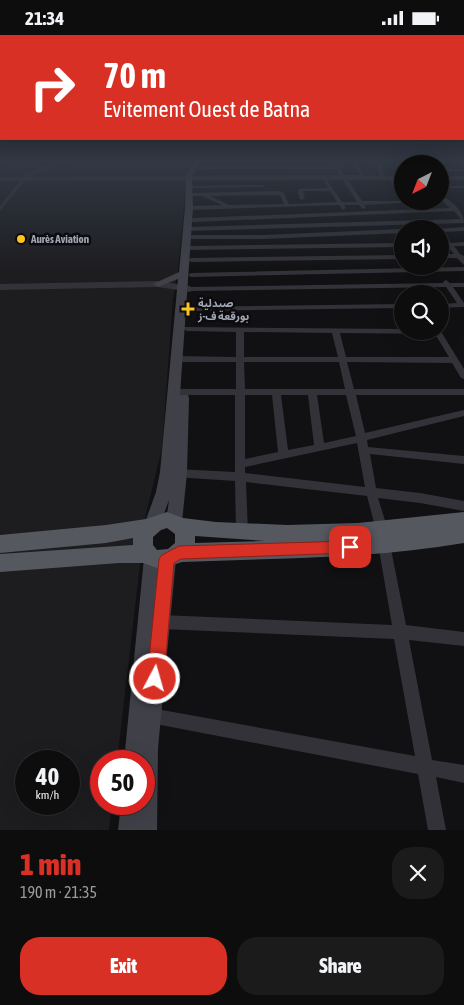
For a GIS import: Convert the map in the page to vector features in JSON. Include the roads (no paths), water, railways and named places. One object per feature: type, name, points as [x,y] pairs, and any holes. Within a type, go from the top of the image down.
[{"type":"highway","points":[[0,563],[120,554],[161,556],[334,548],[464,520]]},
{"type":"highway","points":[[0,544],[106,534],[150,526],[159,521],[242,532],[383,537],[464,534]]},
{"type":"highway","points":[[150,526],[141,541],[142,548],[161,556],[184,546],[185,532],[178,524]]},
{"type":"main road","points":[[178,524],[180,473],[179,391],[193,198]]},
{"type":"main road","points":[[181,359],[189,309],[186,281],[191,260],[190,235]]},
{"type":"main road","points":[[163,285],[186,281]]},
{"type":"main road","points":[[150,526],[164,493],[179,391]]},
{"type":"main road","points":[[143,830],[147,747],[162,622],[161,556]]},
{"type":"main road","points":[[137,750],[161,556]]},
{"type":"main road","points":[[137,815],[143,830]]},
{"type":"street","points":[[0,209],[9,198]]},
{"type":"street","points":[[217,198],[255,227],[263,237],[278,306]]},
{"type":"street","points":[[250,198],[288,205],[394,202]]},
{"type":"street","points":[[337,198],[389,289]]},
{"type":"street","points":[[357,198],[374,223],[394,260]]},
{"type":"street","points":[[387,198],[402,220]]},
{"type":"street","points":[[192,208],[228,207],[256,200],[284,199],[288,205]]},
{"type":"street","points":[[256,200],[259,217]]},
{"type":"street","points":[[449,205],[464,220]]},
{"type":"street","points":[[449,209],[464,209]]},
{"type":"street","points":[[190,235],[244,218],[259,217],[422,210],[430,220]]},
{"type":"street","points":[[449,221],[464,220]]},
{"type":"street","points":[[190,235],[255,227],[394,223]]},
{"type":"street","points":[[449,230],[464,229]]},
{"type":"street","points":[[190,235],[263,237],[394,231]]},
{"type":"street","points":[[190,235],[265,247],[394,246]]},
{"type":"street","points":[[449,245],[464,244]]},
{"type":"street","points":[[449,245],[461,256],[464,263]]},
{"type":"street","points":[[191,260],[392,257]]},
{"type":"street","points":[[449,268],[464,269]]},
{"type":"street","points":[[0,287],[163,285],[271,273],[394,271]]},
{"type":"street","points":[[402,275],[408,285]]},
{"type":"street","points":[[442,275],[448,285]]},
{"type":"street","points":[[186,281],[273,288],[394,288]]},
{"type":"street","points":[[449,285],[464,285]]},
{"type":"street","points":[[449,286],[463,305]]},
{"type":"street","points":[[189,309],[394,303]]},
{"type":"street","points":[[449,306],[463,305]]},
{"type":"street","points":[[187,329],[394,331]]},
{"type":"street","points":[[240,331],[239,477],[242,532]]},
{"type":"street","points":[[336,332],[364,450],[371,492],[383,537],[437,830]]},
{"type":"street","points":[[442,340],[462,371]]},
{"type":"street","points":[[181,359],[454,360]]},
{"type":"street","points":[[179,391],[241,393],[464,392]]},
{"type":"street","points":[[312,392],[320,448]]},
{"type":"street","points":[[276,393],[283,455]]},
{"type":"street","points":[[239,464],[320,448],[464,413]]},
{"type":"street","points":[[364,450],[464,460]]},
{"type":"street","points":[[167,472],[239,477],[420,497],[464,506]]},
{"type":"street","points":[[162,622],[401,632],[464,639]]},
{"type":"street","points":[[151,716],[464,775]]},
{"type":"place","name":"Aurès Aviation","points":[[21,239]]},
{"type":"place","name":"صيدلية بورقعة ف-ز","points":[[188,309]]}]
